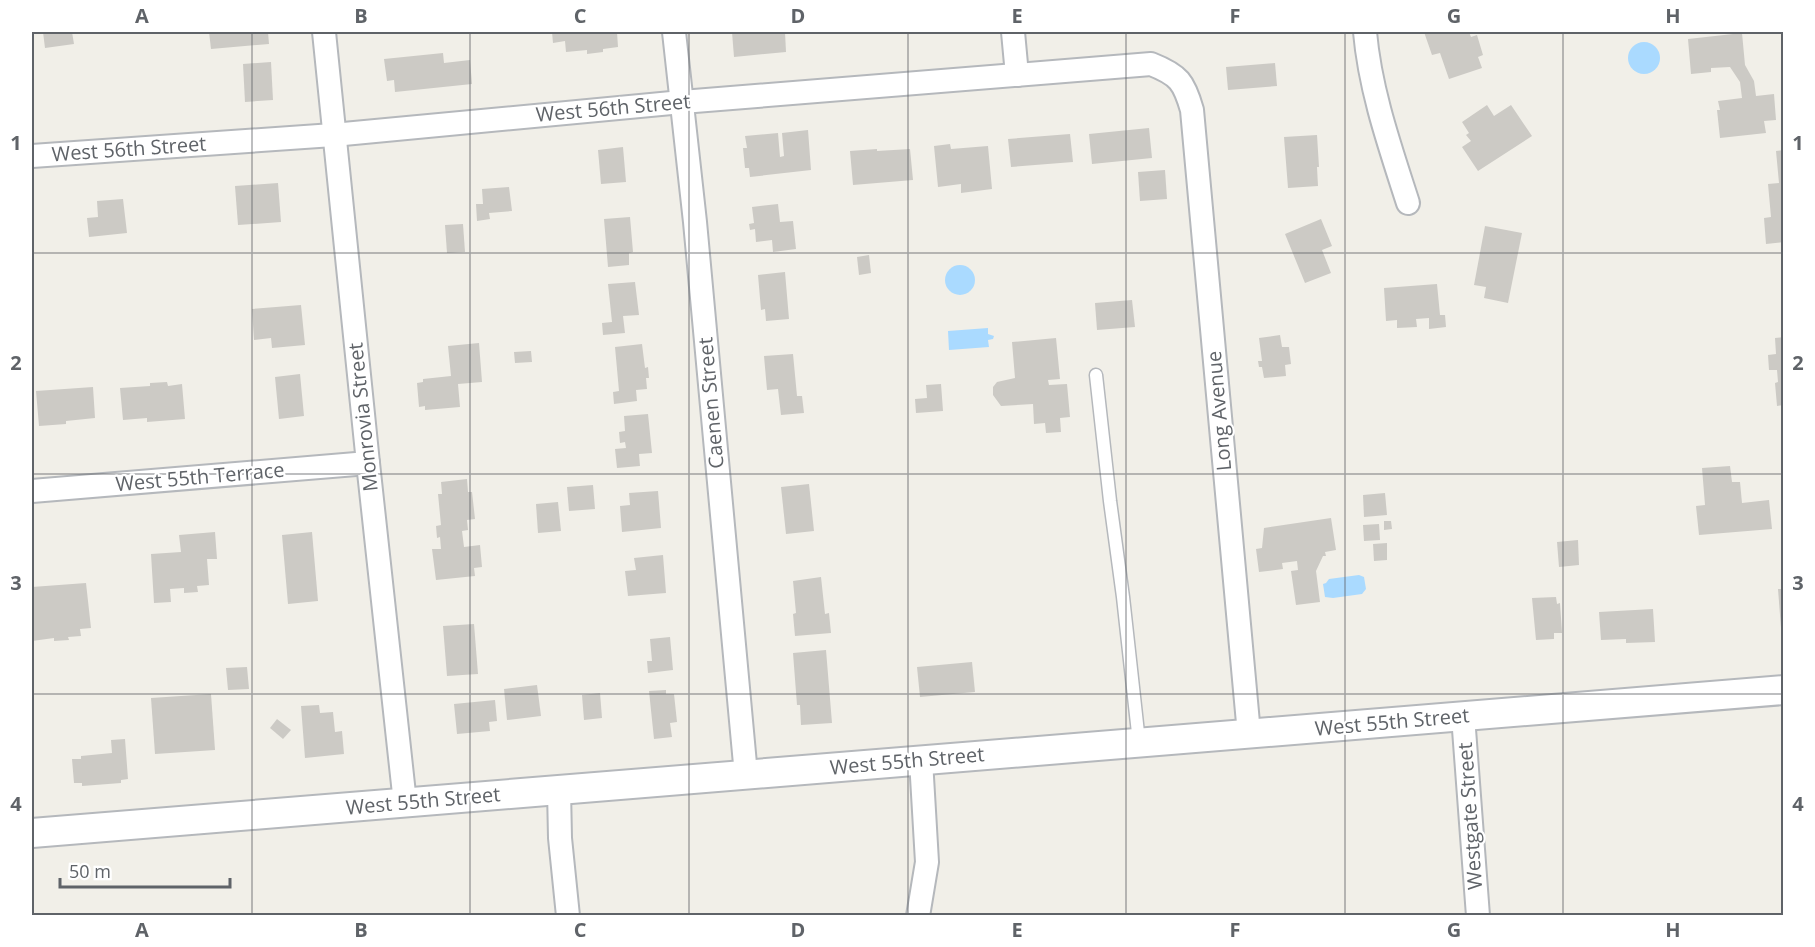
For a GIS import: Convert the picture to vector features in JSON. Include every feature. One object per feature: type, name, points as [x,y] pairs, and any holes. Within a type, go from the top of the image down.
[{"type":"street","name":"Monrovia Street","points":[[324,32],[333,135],[405,803]]},
{"type":"street","name":"Caenen Street","points":[[674,32],[746,775]]},
{"type":"street","points":[[1013,32],[1017,75]]},
{"type":"street","points":[[1365,32],[1367,59],[1383,128],[1408,203]]},
{"type":"street","name":"West 56th Street","points":[[32,156],[333,135],[682,102],[1151,64],[1172,72],[1186,89]]},
{"type":"street","name":"Long Avenue","points":[[1186,89],[1192,110],[1249,734]]},
{"type":"street","name":"West 55th Terrace","points":[[32,491],[368,463]]},
{"type":"street","name":"West 55th Street","points":[[32,833],[1784,690]]},
{"type":"street","name":"Westgate Street","points":[[1462,716],[1478,915]]},
{"type":"street","points":[[918,915],[927,862],[921,760]]},
{"type":"street","points":[[559,790],[560,838],[567,915]]},
{"type":"lane","points":[[1095,375],[1124,597],[1139,742]]},
{"type":"water","points":[[1644,42],[1655,47],[1660,58],[1655,69],[1644,74],[1633,69],[1628,58],[1633,47]]},
{"type":"water","points":[[960,265],[971,269],[975,280],[971,291],[960,295],[949,291],[945,280],[949,269]]},
{"type":"water","points":[[988,328],[988,334],[994,336],[993,339],[988,340],[989,347],[949,350],[948,331]]},
{"type":"water","points":[[1359,575],[1364,577],[1366,589],[1362,594],[1325,597],[1323,584],[1329,579]]},
{"type":"building","points":[[43,32],[72,32],[74,44],[45,48]]},
{"type":"building","points":[[209,32],[268,32],[269,44],[211,49]]},
{"type":"building","points":[[552,32],[617,32],[618,47],[587,54],[587,50],[566,52],[565,41],[553,43]]},
{"type":"building","points":[[732,32],[785,32],[786,52],[734,57]]},
{"type":"building","points":[[1424,32],[1469,32],[1471,37],[1477,35],[1483,55],[1478,57],[1482,68],[1449,79],[1440,53],[1432,55]]},
{"type":"building","points":[[1742,33],[1745,65],[1754,81],[1756,96],[1774,94],[1776,120],[1764,121],[1766,133],[1720,138],[1718,101],[1742,98],[1740,82],[1730,67],[1711,68],[1711,72],[1691,74],[1688,39]]},
{"type":"building","points":[[443,53],[444,63],[470,60],[472,84],[395,92],[394,80],[387,81],[384,59]]},
{"type":"building","points":[[271,62],[273,100],[245,102],[243,64]]},
{"type":"building","points":[[1275,63],[1277,86],[1228,90],[1226,67]]},
{"type":"building","points":[[1487,105],[1494,116],[1511,105],[1532,136],[1478,171],[1462,147],[1471,141],[1466,135],[1469,133],[1462,122]]},
{"type":"building","points":[[1149,128],[1152,158],[1092,164],[1089,134]]},
{"type":"building","points":[[808,130],[811,170],[750,177],[749,168],[745,168],[743,148],[747,148],[745,136],[778,133],[780,157],[784,156],[782,133]]},
{"type":"building","points":[[1070,134],[1073,162],[1011,167],[1008,139]]},
{"type":"building","points":[[1317,135],[1318,186],[1288,188],[1284,137]]},
{"type":"building","points":[[950,144],[951,149],[988,146],[992,189],[961,193],[961,184],[938,187],[934,146]]},
{"type":"building","points":[[623,147],[626,182],[601,184],[598,150]]},
{"type":"building","points":[[877,149],[877,151],[910,149],[913,180],[853,185],[850,151]]},
{"type":"building","points":[[1784,150],[1784,242],[1766,244],[1764,218],[1771,217],[1768,184],[1779,183],[1776,151]]},
{"type":"building","points":[[1165,170],[1167,199],[1140,201],[1138,172]]},
{"type":"building","points":[[278,183],[281,222],[238,225],[235,186]]},
{"type":"building","points":[[509,187],[512,211],[489,213],[490,219],[477,221],[476,204],[483,204],[482,189]]},
{"type":"building","points":[[123,199],[127,233],[89,237],[87,218],[98,217],[97,201]]},
{"type":"building","points":[[778,204],[780,222],[793,221],[796,249],[773,252],[772,240],[756,242],[755,229],[750,230],[749,224],[754,223],[752,207]]},
{"type":"building","points":[[630,217],[633,252],[629,253],[629,265],[608,267],[604,219]]},
{"type":"building","points":[[1321,219],[1332,246],[1322,250],[1331,273],[1305,283],[1285,234]]},
{"type":"building","points":[[463,224],[465,252],[447,253],[445,225]]},
{"type":"building","points":[[1485,226],[1522,233],[1508,303],[1484,298],[1486,287],[1474,285]]},
{"type":"building","points":[[869,255],[871,273],[859,275],[857,257]]},
{"type":"building","points":[[785,272],[789,319],[766,321],[765,309],[761,310],[758,275]]},
{"type":"building","points":[[635,282],[639,315],[623,316],[625,333],[603,335],[602,323],[612,322],[608,284]]},
{"type":"building","points":[[1437,284],[1440,315],[1445,315],[1446,327],[1429,329],[1429,318],[1416,319],[1417,327],[1397,328],[1397,320],[1386,321],[1384,288]]},
{"type":"building","points":[[1132,300],[1135,327],[1097,330],[1095,303]]},
{"type":"building","points":[[301,305],[305,345],[272,348],[271,338],[254,340],[252,309]]},
{"type":"building","points":[[1280,335],[1282,347],[1289,347],[1291,364],[1285,365],[1286,376],[1264,378],[1258,361],[1262,361],[1259,338]]},
{"type":"building","points":[[1784,337],[1784,405],[1777,406],[1775,383],[1778,382],[1777,370],[1769,370],[1768,355],[1776,354],[1775,338]]},
{"type":"building","points":[[1056,338],[1060,379],[1048,380],[1049,385],[1067,384],[1070,417],[1060,418],[1061,432],[1046,433],[1045,423],[1034,424],[1033,404],[1001,406],[993,395],[993,387],[997,382],[1015,378],[1012,342]]},
{"type":"building","points":[[479,343],[482,382],[458,384],[460,407],[425,410],[425,406],[419,407],[417,383],[423,382],[423,379],[451,376],[448,346]]},
{"type":"building","points":[[642,344],[645,368],[648,367],[647,389],[636,390],[637,401],[614,404],[613,392],[619,391],[615,347]]},
{"type":"building","points":[[531,351],[532,362],[515,363],[514,352]]},
{"type":"building","points":[[793,354],[797,396],[802,396],[804,413],[781,415],[778,389],[767,390],[764,356]]},
{"type":"building","points":[[300,374],[304,416],[279,419],[275,377]]},
{"type":"building","points":[[167,382],[168,386],[182,384],[185,419],[147,422],[147,418],[123,420],[120,388],[150,386],[150,383]]},
{"type":"building","points":[[941,384],[943,411],[916,413],[915,399],[927,398],[926,385]]},
{"type":"building","points":[[93,387],[95,418],[66,421],[66,424],[39,426],[36,391]]},
{"type":"building","points":[[648,414],[652,453],[639,454],[640,466],[617,468],[615,449],[626,448],[625,442],[620,443],[619,432],[625,431],[624,416]]},
{"type":"building","points":[[1730,466],[1732,482],[1740,482],[1742,503],[1769,500],[1772,529],[1699,535],[1696,506],[1705,505],[1702,468]]},
{"type":"building","points":[[467,479],[468,492],[472,492],[475,519],[467,520],[468,530],[462,531],[464,547],[480,545],[482,567],[474,568],[475,576],[436,580],[432,549],[441,549],[436,526],[441,525],[438,494],[442,494],[441,482]]},
{"type":"building","points":[[809,484],[814,531],[786,534],[781,487]]},
{"type":"building","points":[[593,485],[595,509],[569,511],[567,487]]},
{"type":"building","points":[[658,491],[661,528],[622,532],[620,506],[630,505],[629,493]]},
{"type":"building","points":[[1385,493],[1387,515],[1364,517],[1363,495]]},
{"type":"building","points":[[558,502],[561,531],[538,533],[536,504]]},
{"type":"building","points":[[1331,518],[1336,550],[1325,552],[1326,556],[1323,556],[1316,571],[1320,602],[1296,605],[1291,571],[1298,570],[1297,561],[1282,563],[1283,569],[1259,572],[1256,549],[1262,548],[1264,528]]},
{"type":"building","points":[[1384,521],[1391,521],[1392,529],[1384,530]]},
{"type":"building","points":[[1379,524],[1380,540],[1364,541],[1363,525]]},
{"type":"building","points":[[215,532],[217,559],[207,559],[209,585],[197,586],[198,592],[184,593],[184,588],[170,589],[171,602],[154,603],[151,554],[181,552],[179,535]]},
{"type":"building","points":[[312,532],[318,601],[288,604],[282,535]]},
{"type":"building","points":[[1578,540],[1579,565],[1559,567],[1557,542]]},
{"type":"building","points":[[1387,543],[1387,560],[1374,561],[1373,544]]},
{"type":"building","points":[[663,555],[666,593],[628,596],[625,571],[636,570],[634,558]]},
{"type":"building","points":[[821,577],[825,614],[829,613],[831,633],[795,636],[793,614],[796,613],[793,581]]},
{"type":"building","points":[[86,583],[91,628],[80,629],[81,636],[68,637],[69,640],[54,641],[54,638],[32,641],[32,587]]},
{"type":"building","points":[[1778,589],[1784,589],[1784,628],[1781,628]]},
{"type":"building","points":[[1556,597],[1557,604],[1560,603],[1562,633],[1554,633],[1554,639],[1536,640],[1532,598]]},
{"type":"building","points":[[1653,609],[1655,642],[1626,643],[1626,639],[1601,640],[1599,612]]},
{"type":"building","points":[[474,624],[478,674],[447,676],[443,626]]},
{"type":"building","points":[[670,637],[673,670],[648,673],[647,661],[652,661],[650,639]]},
{"type":"building","points":[[826,650],[832,723],[801,725],[793,653]]},
{"type":"building","points":[[972,662],[975,692],[920,697],[917,667]]},
{"type":"building","points":[[247,667],[249,689],[228,690],[226,668]]},
{"type":"building","points":[[537,685],[541,716],[507,720],[504,689]]},
{"type":"building","points":[[666,690],[666,694],[674,694],[677,722],[670,723],[672,737],[654,739],[649,691]]},
{"type":"building","points":[[600,693],[602,718],[584,720],[582,695]]},
{"type":"building","points":[[211,694],[215,750],[155,754],[151,698]]},
{"type":"building","points":[[495,700],[497,721],[489,722],[490,731],[457,734],[454,704]]},
{"type":"building","points":[[319,705],[320,713],[333,712],[335,732],[342,731],[344,754],[305,758],[301,706]]},
{"type":"building","points":[[277,719],[291,730],[283,739],[270,728]]},
{"type":"building","points":[[125,739],[128,779],[121,780],[121,783],[82,786],[82,783],[74,783],[72,759],[112,753],[111,740]]}]
